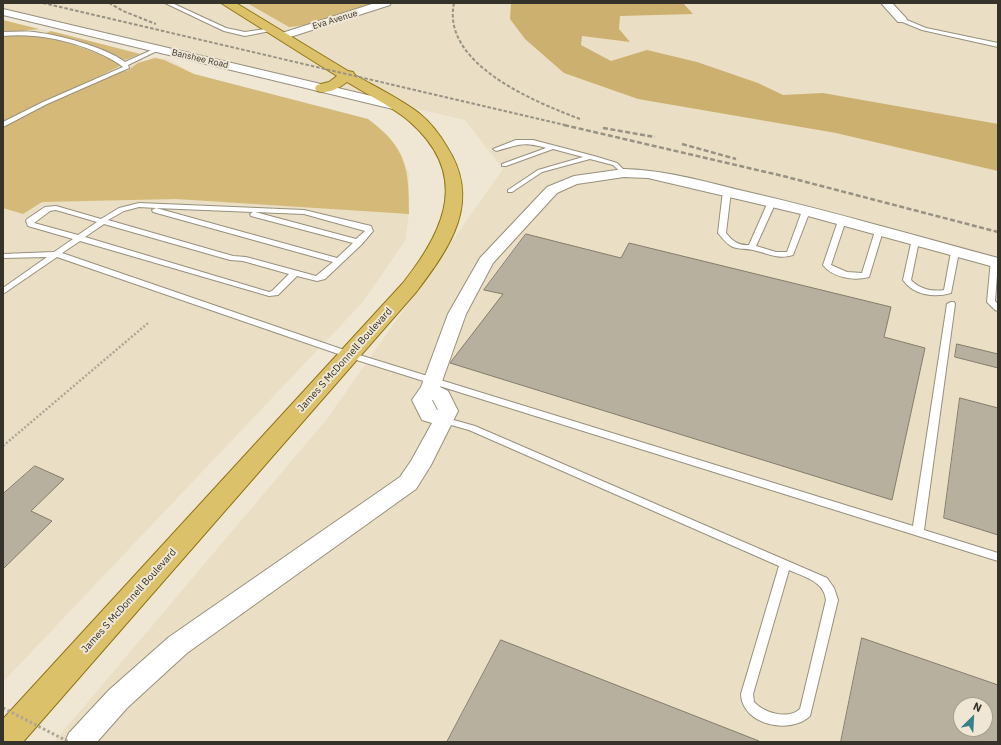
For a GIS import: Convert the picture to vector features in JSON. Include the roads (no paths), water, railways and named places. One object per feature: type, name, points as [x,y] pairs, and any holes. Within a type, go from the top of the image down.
[{"type":"main road","name":"James S McDonnell Boulevard","points":[[3,742],[410,287],[432,258],[448,226],[455,199],[452,172],[443,149],[430,132],[420,122],[397,106],[227,3]]},
{"type":"main road","points":[[322,88],[337,84],[348,75]]},
{"type":"street","name":"Eva Avenue","points":[[278,33],[386,3]]},
{"type":"street","points":[[886,3],[902,20]]},
{"type":"street","name":"Banshee Road","points":[[3,12],[397,106]]},
{"type":"street","points":[[79,742],[118,699],[178,645],[408,483],[420,465],[442,419],[429,415],[422,400],[431,385],[457,314],[486,261],[552,190],[574,180],[624,173],[648,174],[772,202],[996,263]]},
{"type":"lane","points":[[168,3],[224,29],[245,34],[278,33]]},
{"type":"lane","points":[[902,20],[924,29],[998,44]]},
{"type":"lane","points":[[3,34],[35,34],[58,39],[109,55],[127,68],[45,103],[3,125]]},
{"type":"lane","points":[[124,65],[158,49]]},
{"type":"lane","points":[[496,149],[516,142],[533,142],[594,157],[615,164],[624,173]]},
{"type":"lane","points":[[504,165],[554,147]]},
{"type":"lane","points":[[510,191],[540,171],[594,157]]},
{"type":"lane","points":[[727,192],[722,233],[728,241],[735,246],[746,248],[752,247],[785,256],[790,253],[806,211]]},
{"type":"lane","points":[[752,247],[772,202]]},
{"type":"lane","points":[[139,205],[339,261]]},
{"type":"lane","points":[[3,292],[56,254],[79,238],[104,221],[128,207],[139,205],[304,212],[368,228],[369,231],[339,261],[322,277],[317,279],[295,273],[104,221],[56,208],[48,209],[30,221],[30,224],[79,238],[270,294],[275,293],[295,273]]},
{"type":"lane","points":[[236,209],[358,242]]},
{"type":"lane","points":[[842,220],[827,265],[830,270],[862,277],[866,275],[879,231]]},
{"type":"lane","points":[[915,241],[907,280],[909,285],[916,288],[938,293],[948,291],[955,252]]},
{"type":"lane","points":[[3,256],[56,254],[350,355],[431,385],[998,557]]},
{"type":"lane","points":[[996,263],[991,302],[998,308]]},
{"type":"lane","points":[[918,532],[951,304]]},
{"type":"lane","points":[[442,419],[472,428],[820,579],[827,585],[831,592],[832,600],[806,712],[802,718],[792,721],[781,720],[761,714],[753,709],[748,702],[747,694],[784,564]]},
{"type":"railway","points":[[43,3],[569,126]]},
{"type":"railway","points":[[109,3],[123,11],[156,24]]},
{"type":"railway","points":[[454,3],[454,25],[462,44],[476,62],[495,78],[517,91],[561,112],[580,119]]},
{"type":"railway","points":[[564,125],[783,176],[998,232]]},
{"type":"railway","points":[[603,128],[655,137]]},
{"type":"railway","points":[[682,144],[736,159]]}]
